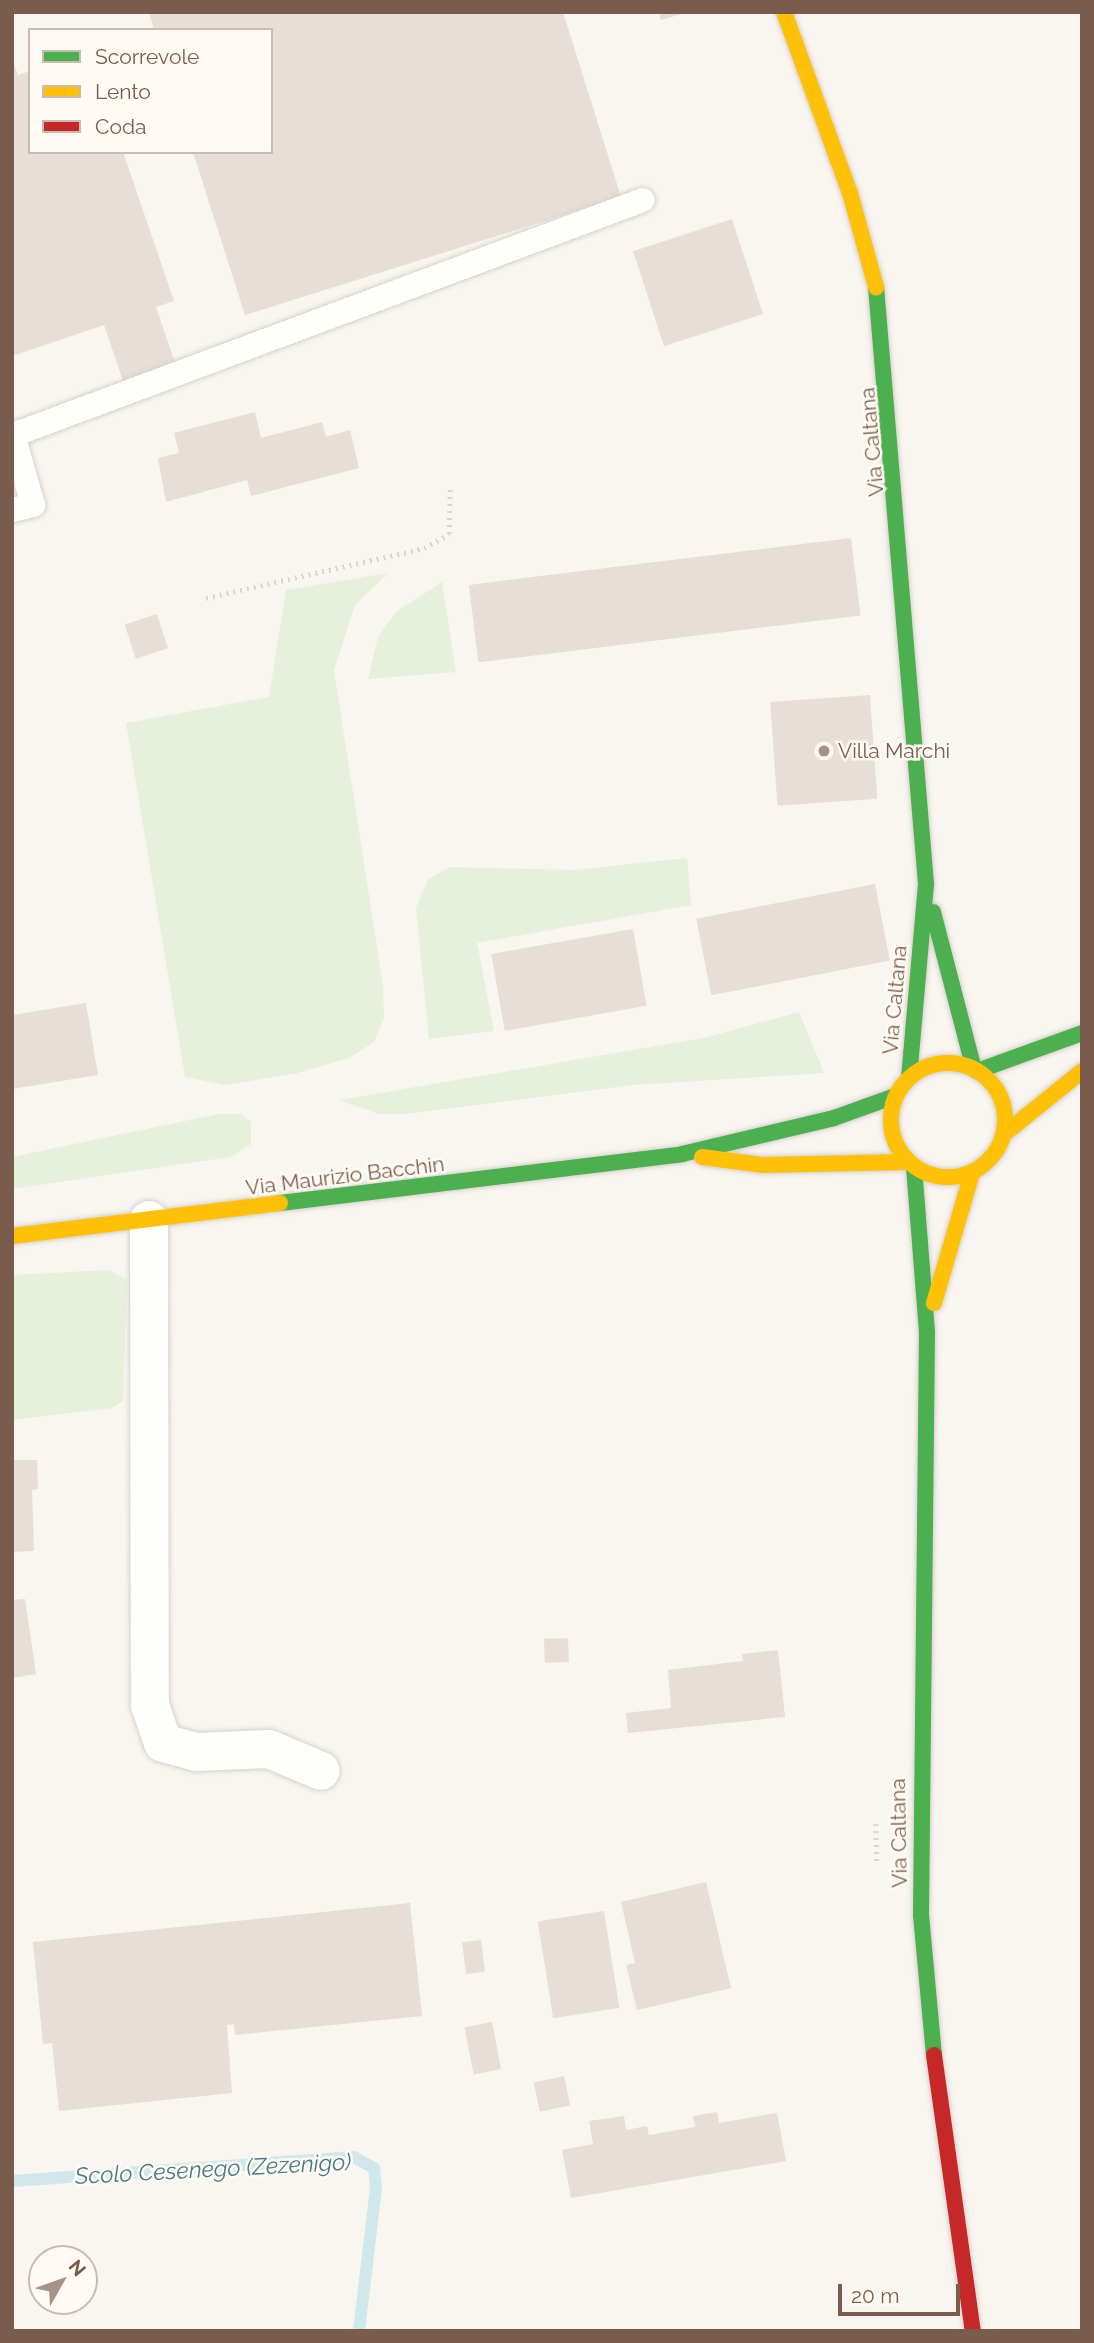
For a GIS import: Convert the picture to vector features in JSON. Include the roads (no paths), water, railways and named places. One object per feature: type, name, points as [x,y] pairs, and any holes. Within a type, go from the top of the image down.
[{"type":"main road","name":"Via Caltana","points":[[784,12],[850,193],[880,302],[926,884],[909,1077]]},
{"type":"main road","name":"Via Caltana","points":[[926,884],[975,1070]]},
{"type":"main road","points":[[1082,1033],[975,1070],[933,1064],[909,1077],[895,1096],[891,1131],[911,1165],[943,1177],[972,1172],[987,1163],[1004,1134],[1082,1071]]},
{"type":"main road","points":[[975,1070],[1001,1098],[1004,1134]]},
{"type":"main road","name":"Via Maurizio Bacchin","points":[[12,1236],[682,1154],[834,1118],[895,1096]]},
{"type":"main road","name":"Via Maurizio Bacchin","points":[[682,1154],[763,1165],[911,1165]]},
{"type":"main road","name":"Via Caltana","points":[[911,1165],[927,1332],[921,1915],[926,2001],[973,2331]]},
{"type":"main road","name":"Via Caltana","points":[[927,1332],[945,1250],[972,1172]]},
{"type":"street","points":[[149,1220],[150,1706],[163,1743],[197,1752],[269,1749],[321,1771]]},
{"type":"lane","points":[[12,510],[33,505],[13,435],[643,200]]},
{"type":"waterway","name":"Scolo Cesenego (Zezenigo)","points":[[12,2181],[354,2157],[374,2168],[376,2188],[359,2331]]},
{"type":"place","name":"Villa Marchi","points":[[824,751]]}]
